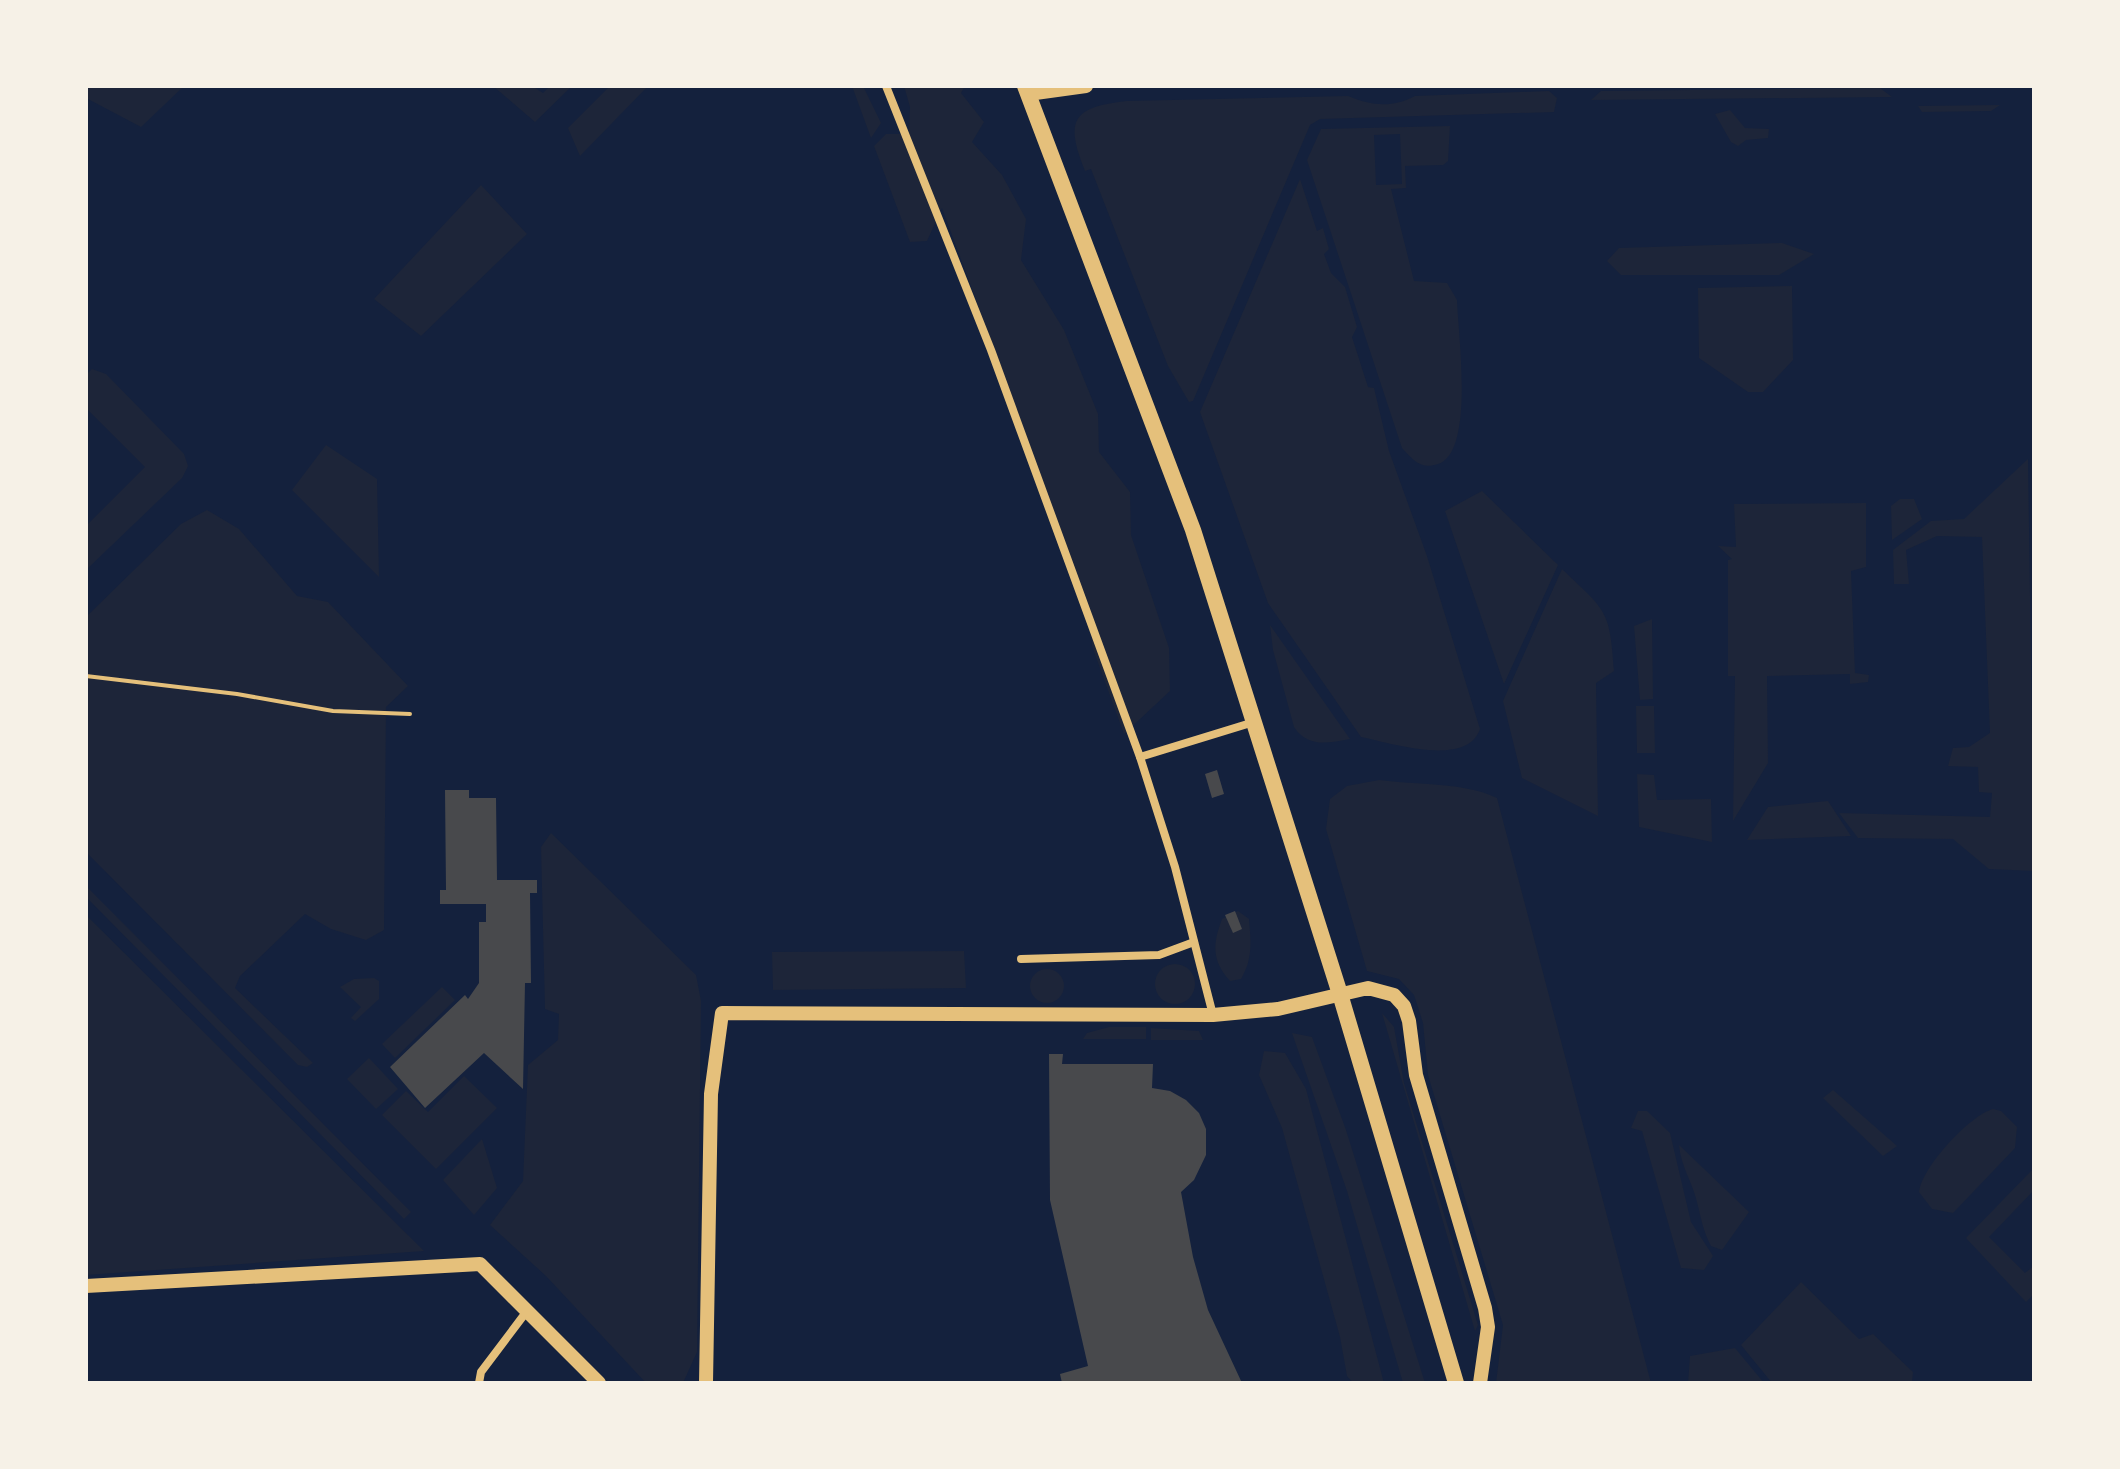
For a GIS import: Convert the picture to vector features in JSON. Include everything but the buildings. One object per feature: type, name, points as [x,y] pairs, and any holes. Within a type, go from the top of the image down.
[{"type":"main road","points":[[1026,90],[1163,443],[1340,994],[1456,1383]]},
{"type":"street","points":[[886,86],[991,350],[1140,757],[1175,867],[1213,1015]]},
{"type":"street","points":[[1026,90],[1086,86]]},
{"type":"street","points":[[1140,757],[1255,722]]},
{"type":"street","points":[[1021,959],[1159,955],[1194,942]]},
{"type":"street","points":[[706,1383],[711,1094],[722,1013],[1213,1015],[1278,1009],[1340,994],[1381,989],[1394,995],[1404,1006],[1416,1075],[1485,1308],[1488,1327],[1480,1383]]},
{"type":"street","points":[[86,1286],[480,1264],[599,1383]]},
{"type":"street","points":[[479,1383],[481,1372],[527,1311]]},
{"type":"path","points":[[86,676],[237,694],[333,711],[410,714]]},
{"type":"shaded area","points":[[86,86],[184,86],[141,127],[86,98]]},
{"type":"shaded area","points":[[493,86],[532,86],[543,93],[550,86],[572,86],[535,122]]},
{"type":"shaded area","points":[[610,86],[648,86],[580,156],[568,128]]},
{"type":"shaded area","points":[[852,86],[863,86],[881,123],[871,138]]},
{"type":"shaded area","points":[[904,86],[965,86],[961,93],[984,122],[972,142],[1002,175],[1026,219],[1021,260],[1064,330],[1098,414],[1099,452],[1130,492],[1131,535],[1169,648],[1170,691],[1124,734],[1092,646],[1091,611],[942,208],[927,241],[910,242],[874,146],[886,134],[909,134],[910,107]]},
{"type":"shaded area","points":[[1880,88],[1892,97],[1591,100],[1601,91]]},
{"type":"shaded area","points":[[1549,91],[1557,98],[1554,112],[1320,119],[1310,125],[1193,401],[1189,402],[1168,366],[1091,169],[1085,171],[1075,140],[1075,128],[1084,113],[1094,107],[1127,101],[1348,96],[1382,104],[1415,96]]},
{"type":"shaded area","points":[[2000,105],[1991,111],[1922,112],[1918,106]]},
{"type":"shaded area","points":[[1730,110],[1745,128],[1769,129],[1768,138],[1746,140],[1738,146],[1731,142],[1715,114]]},
{"type":"shaded area","points":[[1450,126],[1448,161],[1443,165],[1405,166],[1406,188],[1391,189],[1414,281],[1447,283],[1457,300],[1461,416],[1457,438],[1449,455],[1438,464],[1422,465],[1402,448],[1307,160],[1321,129]],"holes":[[[1400,134],[1402,184],[1376,185],[1374,135]]]},
{"type":"shaded area","points":[[1300,179],[1317,231],[1323,228],[1329,249],[1324,254],[1331,273],[1345,287],[1357,327],[1352,337],[1368,387],[1374,388],[1389,451],[1427,556],[1480,729],[1472,741],[1460,748],[1427,750],[1361,737],[1268,603],[1200,412]]},
{"type":"shaded area","points":[[481,185],[527,234],[421,336],[374,299]]},
{"type":"shaded area","points":[[1782,243],[1814,254],[1779,275],[1621,275],[1607,261],[1619,248]]},
{"type":"shaded area","points":[[1792,286],[1793,360],[1763,392],[1748,392],[1699,358],[1698,288]]},
{"type":"shaded area","points":[[92,369],[106,374],[184,454],[188,466],[182,478],[86,570],[86,526],[145,467],[86,408],[86,375]]},
{"type":"shaded area","points":[[326,445],[377,479],[379,577],[292,490]]},
{"type":"shaded area","points":[[2028,459],[2034,871],[1989,869],[1953,839],[1858,838],[1839,813],[1990,817],[1992,793],[1979,792],[1978,767],[1948,766],[1953,748],[1969,747],[1990,733],[1982,537],[1937,536],[1906,550],[1909,584],[1894,584],[1893,550],[1931,521],[1964,519]]},
{"type":"shaded area","points":[[1482,491],[1558,565],[1504,684],[1445,511]]},
{"type":"shaded area","points":[[1900,499],[1914,499],[1922,519],[1892,540],[1891,506]]},
{"type":"shaded area","points":[[1866,503],[1866,567],[1851,571],[1855,673],[1869,675],[1868,682],[1850,684],[1850,674],[1767,676],[1768,763],[1733,821],[1735,676],[1728,676],[1728,560],[1732,559],[1718,546],[1736,547],[1734,504]]},
{"type":"shaded area","points":[[207,510],[239,529],[297,596],[328,602],[408,686],[386,707],[384,930],[366,940],[331,929],[305,914],[240,976],[235,988],[313,1063],[307,1067],[298,1065],[86,852],[86,617],[181,524]]},
{"type":"shaded area","points":[[1562,569],[1597,603],[1610,635],[1614,671],[1596,683],[1598,816],[1522,778],[1503,701]]},
{"type":"shaded area","points":[[1652,619],[1653,699],[1640,700],[1634,626]]},
{"type":"shaded area","points":[[1270,625],[1350,739],[1312,741],[1294,727],[1273,650]]},
{"type":"shaded area","points":[[1636,706],[1654,706],[1655,753],[1637,753]]},
{"type":"shaded area","points":[[1637,774],[1654,775],[1657,800],[1711,799],[1712,842],[1639,827]]},
{"type":"shaded area","points":[[1379,780],[1470,789],[1497,798],[1651,1383],[1496,1383],[1503,1325],[1428,1075],[1423,1023],[1414,995],[1399,979],[1367,971],[1326,829],[1330,799],[1347,786]]},
{"type":"shaded area","points":[[1828,801],[1851,836],[1747,840],[1768,807]]},
{"type":"shaded area","points":[[551,833],[696,975],[701,1001],[697,1352],[683,1383],[646,1383],[546,1276],[490,1225],[523,1181],[528,1065],[558,1040],[559,1014],[545,1009],[541,847]]},
{"type":"shaded area","points":[[86,886],[411,1212],[404,1219],[86,897]]},
{"type":"shaded area","points":[[1238,911],[1249,919],[1250,950],[1241,979],[1230,981],[1219,966],[1216,944],[1222,919]]},
{"type":"shaded area","points":[[86,915],[424,1251],[86,1275]]},
{"type":"shaded area","points":[[964,951],[966,988],[773,990],[772,952]]},
{"type":"shaded area","points":[[1175,964],[1189,970],[1195,984],[1189,998],[1175,1004],[1161,998],[1155,984],[1161,970]]},
{"type":"shaded area","points":[[1047,969],[1059,974],[1064,986],[1059,998],[1047,1003],[1035,998],[1030,986],[1035,974]]},
{"type":"shaded area","points":[[374,978],[379,981],[379,999],[355,1021],[351,1018],[361,1007],[340,987],[354,979]]},
{"type":"shaded area","points":[[442,987],[455,1000],[395,1058],[382,1044]]},
{"type":"shaded area","points":[[1382,1013],[1394,1027],[1404,1083],[1478,1325],[1475,1331]]},
{"type":"shaded area","points":[[1109,1027],[1146,1027],[1146,1039],[1083,1039],[1087,1033]]},
{"type":"shaded area","points":[[1151,1028],[1199,1031],[1203,1040],[1151,1040]]},
{"type":"shaded area","points":[[1292,1033],[1312,1037],[1346,1130],[1425,1383],[1403,1383],[1347,1191]]},
{"type":"shaded area","points":[[1264,1051],[1285,1053],[1306,1089],[1384,1383],[1353,1383],[1347,1376],[1340,1337],[1282,1128],[1259,1075]]},
{"type":"shaded area","points":[[369,1058],[398,1089],[376,1109],[347,1079]]},
{"type":"shaded area","points":[[464,1076],[497,1108],[436,1169],[382,1115],[406,1091],[428,1112]]},
{"type":"shaded area","points":[[1833,1090],[1897,1146],[1883,1156],[1823,1098]]},
{"type":"shaded area","points":[[1993,1109],[2001,1111],[2017,1127],[2015,1148],[1953,1213],[1932,1209],[1919,1192],[1928,1170],[1960,1132],[1983,1113]]},
{"type":"shaded area","points":[[1638,1111],[1647,1111],[1670,1133],[1691,1222],[1713,1256],[1704,1270],[1681,1268],[1642,1131],[1631,1128]]},
{"type":"shaded area","points":[[482,1139],[497,1188],[474,1215],[443,1180]]},
{"type":"shaded area","points":[[1679,1145],[1749,1212],[1722,1250],[1711,1246],[1706,1235]]},
{"type":"shaded area","points":[[2034,1168],[2034,1190],[1989,1237],[2025,1273],[2034,1266],[2034,1294],[2026,1302],[1966,1238]]},
{"type":"shaded area","points":[[1801,1282],[1859,1339],[1873,1334],[1913,1372],[1912,1383],[1772,1383],[1741,1345]]},
{"type":"shaded area","points":[[1735,1348],[1764,1383],[1688,1383],[1690,1356]]}]
